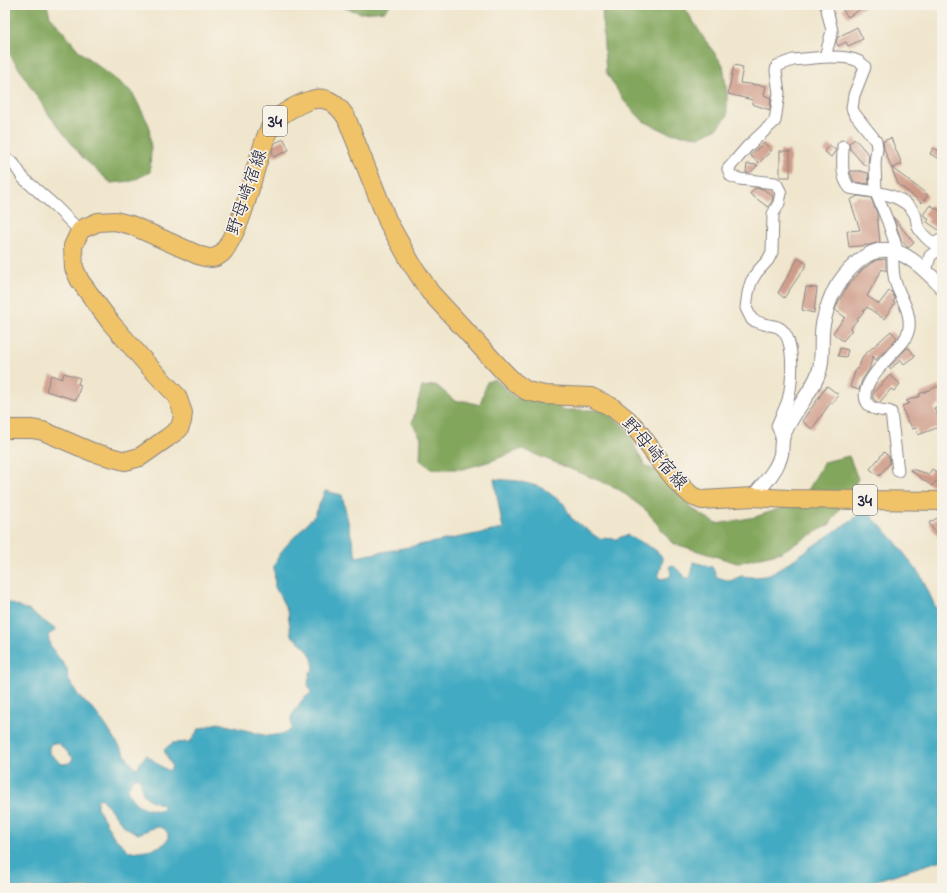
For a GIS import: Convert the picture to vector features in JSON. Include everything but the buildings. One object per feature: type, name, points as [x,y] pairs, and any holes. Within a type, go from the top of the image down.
[{"type":"main road","name":"野母崎宿線","points":[[80,230],[90,224],[115,221],[131,225],[198,255],[208,258],[216,257],[226,249],[240,222],[265,139],[274,122],[294,107],[304,102],[322,98],[331,100],[340,107],[346,116],[388,222],[411,263],[430,292],[514,382],[527,391],[545,395],[590,397],[602,401],[612,407],[628,420],[670,472],[692,496],[702,500],[732,497],[753,497],[788,499],[942,501]]},
{"type":"main road","points":[[5,429],[32,429],[44,431],[92,452],[125,461],[140,457],[179,429],[182,421],[182,408],[177,396],[111,323],[80,281],[72,260],[73,246],[80,230]]},
{"type":"street","points":[[825,56],[832,31],[826,5]]},
{"type":"street","points":[[782,437],[777,426],[788,400],[791,378],[791,350],[788,337],[781,329],[774,325],[764,324],[752,320],[746,308],[751,282],[757,272],[768,260],[772,252],[773,214],[779,203],[780,193],[777,184],[775,183],[739,179],[730,176],[728,169],[775,121],[779,93],[776,71],[777,66],[793,60],[825,56],[847,58],[861,62],[865,68],[854,95],[852,108],[854,114],[876,140],[876,192],[896,246],[894,251],[895,283],[905,303],[908,316],[909,327],[904,341],[872,377],[866,388],[865,396],[869,405],[875,409],[891,412],[898,471]]},
{"type":"street","points":[[843,146],[844,176],[846,184],[850,188],[876,192],[902,201],[911,208],[916,217],[919,229],[932,244],[937,243],[942,239]]},
{"type":"street","points":[[5,158],[14,164],[23,178],[80,230]]},
{"type":"street","points":[[926,271],[930,256],[942,247]]},
{"type":"street","points":[[753,497],[775,467],[781,455],[782,437],[818,373],[822,361],[823,325],[832,295],[842,280],[860,260],[875,252],[886,250],[894,251],[909,259],[926,271],[942,287]]},
{"type":"green space","points":[[5,5],[47,5],[50,16],[80,52],[132,92],[149,125],[151,150],[150,172],[132,181],[111,183],[83,158],[49,115],[5,47]]},
{"type":"green space","points":[[341,5],[390,5],[385,11],[361,13],[342,7]]},
{"type":"green space","points":[[602,5],[688,5],[685,8],[723,65],[727,95],[727,116],[719,127],[699,137],[669,133],[643,121],[624,101],[606,72]]},
{"type":"green space","points":[[495,379],[516,398],[534,396],[554,401],[562,410],[604,410],[627,429],[645,466],[662,473],[691,508],[717,524],[755,517],[802,501],[824,462],[849,456],[858,479],[830,524],[781,552],[737,563],[672,543],[647,511],[617,488],[522,449],[491,461],[463,469],[432,469],[420,460],[421,438],[412,423],[422,387],[436,385],[455,401],[465,401],[480,405],[487,382]]},
{"type":"water","points":[[494,479],[518,481],[541,487],[564,504],[571,518],[598,538],[616,539],[627,535],[652,548],[657,551],[662,558],[662,565],[658,577],[661,579],[670,577],[671,572],[669,567],[672,565],[683,574],[685,578],[689,578],[691,576],[693,562],[712,567],[717,577],[730,581],[741,576],[766,576],[778,570],[863,512],[870,511],[872,517],[894,540],[921,576],[942,621],[942,860],[877,880],[858,888],[5,888],[5,601],[30,611],[56,630],[48,635],[50,646],[67,669],[68,679],[80,698],[92,708],[104,723],[132,765],[137,768],[146,755],[169,771],[172,767],[164,750],[172,743],[190,742],[199,729],[218,723],[268,736],[282,734],[292,729],[291,717],[302,700],[311,693],[308,684],[310,672],[314,670],[310,653],[291,635],[288,612],[275,587],[274,566],[284,548],[315,515],[325,491],[342,495],[356,557],[503,529]],"holes":[[[52,743],[59,744],[73,758],[70,763],[62,764],[49,753],[49,747]],[[138,778],[140,780],[142,791],[146,797],[163,805],[163,808],[160,811],[144,808],[133,800],[127,790],[133,779]],[[101,798],[125,827],[138,834],[157,827],[163,828],[167,832],[168,838],[166,842],[161,846],[148,850],[130,852],[114,837],[97,807],[97,800]]]}]
